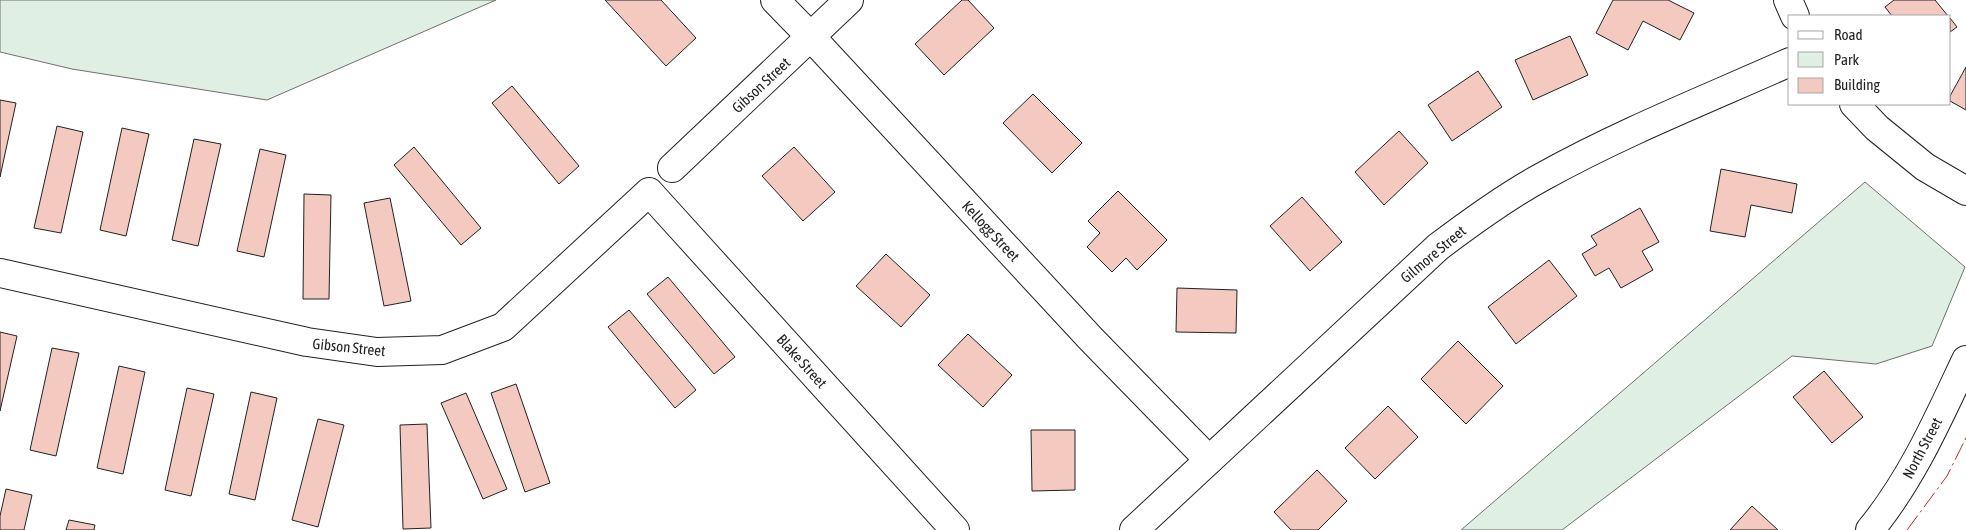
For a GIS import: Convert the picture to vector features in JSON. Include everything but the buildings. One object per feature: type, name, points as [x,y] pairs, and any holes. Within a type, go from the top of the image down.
[{"type":"street","name":"Kellogg Street","points":[[775,0],[1091,338],[1208,460]]},
{"type":"street","name":"Gibson Street","points":[[672,168],[849,0]]},
{"type":"street","points":[[1788,0],[1795,15]]},
{"type":"street","name":"Gilmore Street","points":[[1134,530],[1438,247],[1488,210],[1550,173],[1635,131],[1788,63]]},
{"type":"street","points":[[1855,105],[1877,128],[1925,167],[1966,191]]},
{"type":"street","name":"Gibson Street","points":[[0,273],[307,342],[377,352],[442,350],[503,327],[649,192]]},
{"type":"street","name":"Blake Street","points":[[649,192],[955,530]]},
{"type":"street","name":"North Street","points":[[1870,530],[1884,514],[1918,461],[1966,360]]},
{"type":"green space","points":[[0,0],[496,0],[267,100],[72,69],[0,52]]},
{"type":"green space","points":[[1865,182],[1965,267],[1932,346],[1876,364],[1792,356],[1562,530],[1461,530]]},
{"type":"power","points":[[1907,530],[1947,476],[1966,438]]}]
